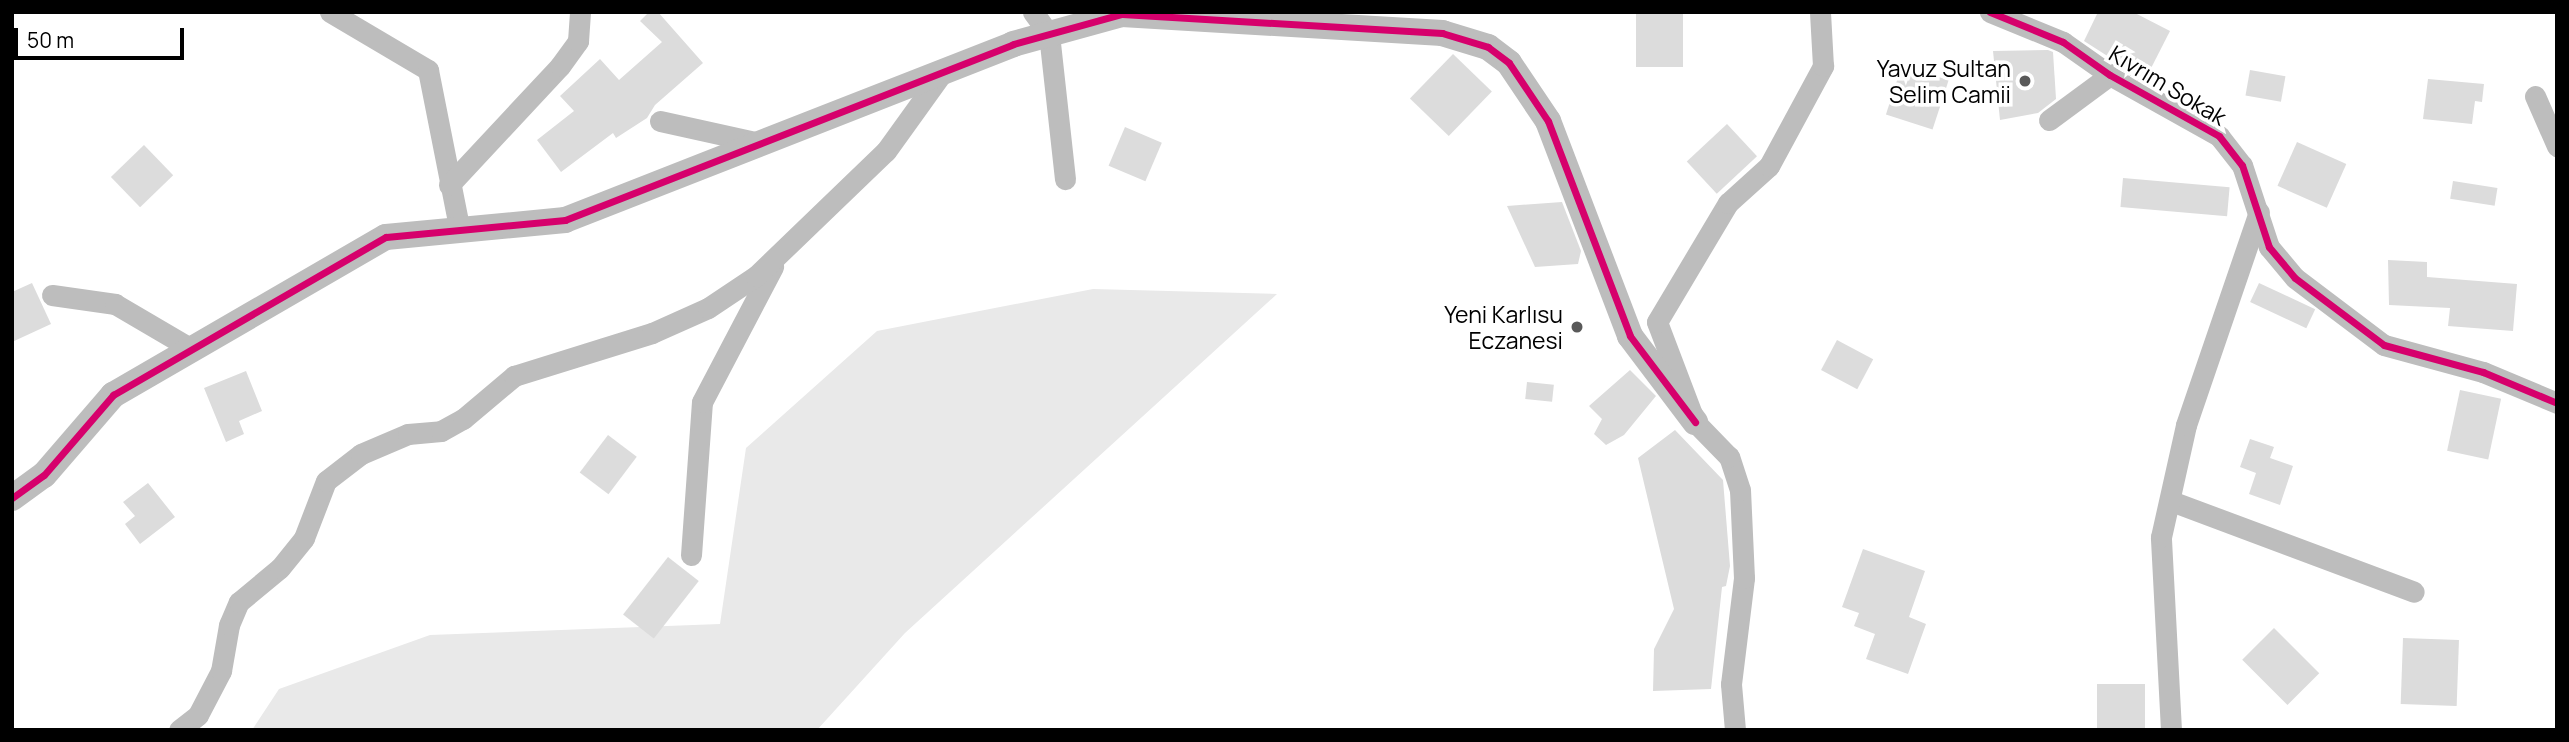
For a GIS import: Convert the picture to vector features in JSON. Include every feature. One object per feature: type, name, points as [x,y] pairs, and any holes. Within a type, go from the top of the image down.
[{"type":"street","points":[[330,12],[428,70],[460,230]]},
{"type":"street","points":[[449,185],[560,66],[578,41],[580,12]]},
{"type":"street","points":[[1033,12],[1049,34],[1065,179]]},
{"type":"street","points":[[1695,422],[1657,322],[1728,203],[1769,166],[1823,66],[1819,12]]},
{"type":"street","name":"Kıvrım Sokak","points":[[1990,12],[2039,30],[2110,75],[2219,136],[2242,165],[2269,247],[2295,278],[2384,345],[2483,372],[2557,402]]},
{"type":"street","points":[[12,498],[44,475],[113,395],[190,348],[386,237],[565,220],[942,73],[1049,34],[1122,13],[1442,33],[1488,47],[1509,63],[1548,121],[1630,336],[1695,422],[1729,457],[1740,490],[1744,578],[1731,684],[1735,730]]},
{"type":"street","points":[[178,730],[198,715],[220,671],[229,625],[239,601],[281,568],[304,538],[326,481],[361,454],[408,434],[441,431],[463,419],[514,376],[652,333],[708,307],[756,276],[886,150],[942,73]]},
{"type":"street","points":[[2049,120],[2110,75]]},
{"type":"street","points":[[2535,96],[2557,146]]},
{"type":"street","points":[[660,121],[760,143]]},
{"type":"street","points":[[2171,730],[2161,537],[2186,425],[2259,212]]},
{"type":"street","points":[[691,555],[702,402],[782,250]]},
{"type":"street","points":[[52,295],[115,304],[190,348]]},
{"type":"street","points":[[2171,501],[2414,592]]},
{"type":"shaded area","points":[[1093,289],[1277,294],[905,633],[817,730],[252,730],[279,689],[430,635],[720,624],[746,448],[877,331]]},
{"type":"building","points":[[649,12],[658,12],[703,63],[655,105],[647,118],[616,138],[613,133],[561,172],[537,140],[574,111],[560,96],[600,59],[619,80],[662,42],[640,21]]},
{"type":"building","points":[[1636,12],[1683,12],[1683,67],[1636,67]]},
{"type":"building","points":[[2098,12],[2133,12],[2170,31],[2145,80],[2084,41]]},
{"type":"building","name":"Yavuz Sultan Selim Camii","points":[[1993,51],[2053,52],[2056,99],[2038,113],[2000,120]]},
{"type":"building","points":[[1453,54],[1492,92],[1449,136],[1410,99]]},
{"type":"building","points":[[1902,65],[1949,80],[1933,130],[1886,114]]},
{"type":"building","points":[[2250,70],[2285,76],[2281,102],[2245,96]]},
{"type":"building","points":[[2428,79],[2484,84],[2482,102],[2475,101],[2472,124],[2423,119]]},
{"type":"building","points":[[1727,124],[1757,156],[1717,194],[1687,162]]},
{"type":"building","points":[[1125,127],[1162,143],[1145,181],[1109,166]]},
{"type":"building","points":[[2297,142],[2346,164],[2327,208],[2277,186]]},
{"type":"building","points":[[144,145],[173,175],[140,207],[111,177]]},
{"type":"building","points":[[2123,178],[2230,187],[2227,216],[2120,207]]},
{"type":"building","points":[[2453,181],[2497,188],[2495,206],[2450,199]]},
{"type":"building","points":[[1562,202],[1581,251],[1578,264],[1535,267],[1507,206]]},
{"type":"building","points":[[2388,260],[2427,262],[2427,277],[2517,284],[2513,331],[2448,326],[2450,308],[2389,305]]},
{"type":"building","points":[[32,283],[51,324],[12,342],[12,292]]},
{"type":"building","points":[[2259,283],[2315,309],[2306,328],[2250,302]]},
{"type":"building","points":[[1837,340],[1873,359],[1857,389],[1821,370]]},
{"type":"building","points":[[1630,370],[1656,396],[1624,435],[1606,445],[1594,434],[1602,419],[1589,406]]},
{"type":"building","points":[[246,371],[262,411],[239,421],[244,434],[226,442],[204,388]]},
{"type":"building","points":[[1527,382],[1554,385],[1552,402],[1525,399]]},
{"type":"building","points":[[2460,390],[2501,399],[2488,459],[2447,451]]},
{"type":"building","points":[[1675,430],[1723,480],[1730,566],[1726,586],[1722,587],[1711,689],[1653,691],[1654,649],[1674,609],[1638,458]]},
{"type":"building","points":[[608,435],[637,457],[608,494],[580,473]]},
{"type":"building","points":[[2250,439],[2274,447],[2270,458],[2293,466],[2280,505],[2249,494],[2256,473],[2240,467]]},
{"type":"building","points":[[148,483],[175,517],[140,544],[125,524],[135,516],[123,502]]},
{"type":"building","points":[[1863,549],[1925,571],[1909,617],[1926,624],[1908,674],[1866,659],[1875,634],[1854,626],[1859,613],[1842,607]]},
{"type":"building","points":[[668,557],[699,581],[654,639],[623,615]]},
{"type":"building","points":[[2274,628],[2319,673],[2287,705],[2242,660]]},
{"type":"building","points":[[2403,638],[2459,640],[2457,706],[2401,704]]},
{"type":"building","points":[[2097,684],[2145,684],[2145,730],[2097,730]]},
{"type":"cycle path","points":[[1990,12],[2063,42],[2110,75],[2219,136],[2242,165],[2269,247],[2295,278],[2384,345],[2483,372],[2557,403]]},
{"type":"cycle path","points":[[12,498],[44,475],[113,395],[386,237],[565,220],[1013,44],[1122,14],[1442,33],[1488,47],[1509,63],[1548,121],[1630,336],[1695,422]]},
{"type":"place","name":"Yavuz Sultan Selim Camii","points":[[2025,81]]},
{"type":"place","name":"Yeni Karlısu Eczanesi","points":[[1577,327]]}]
